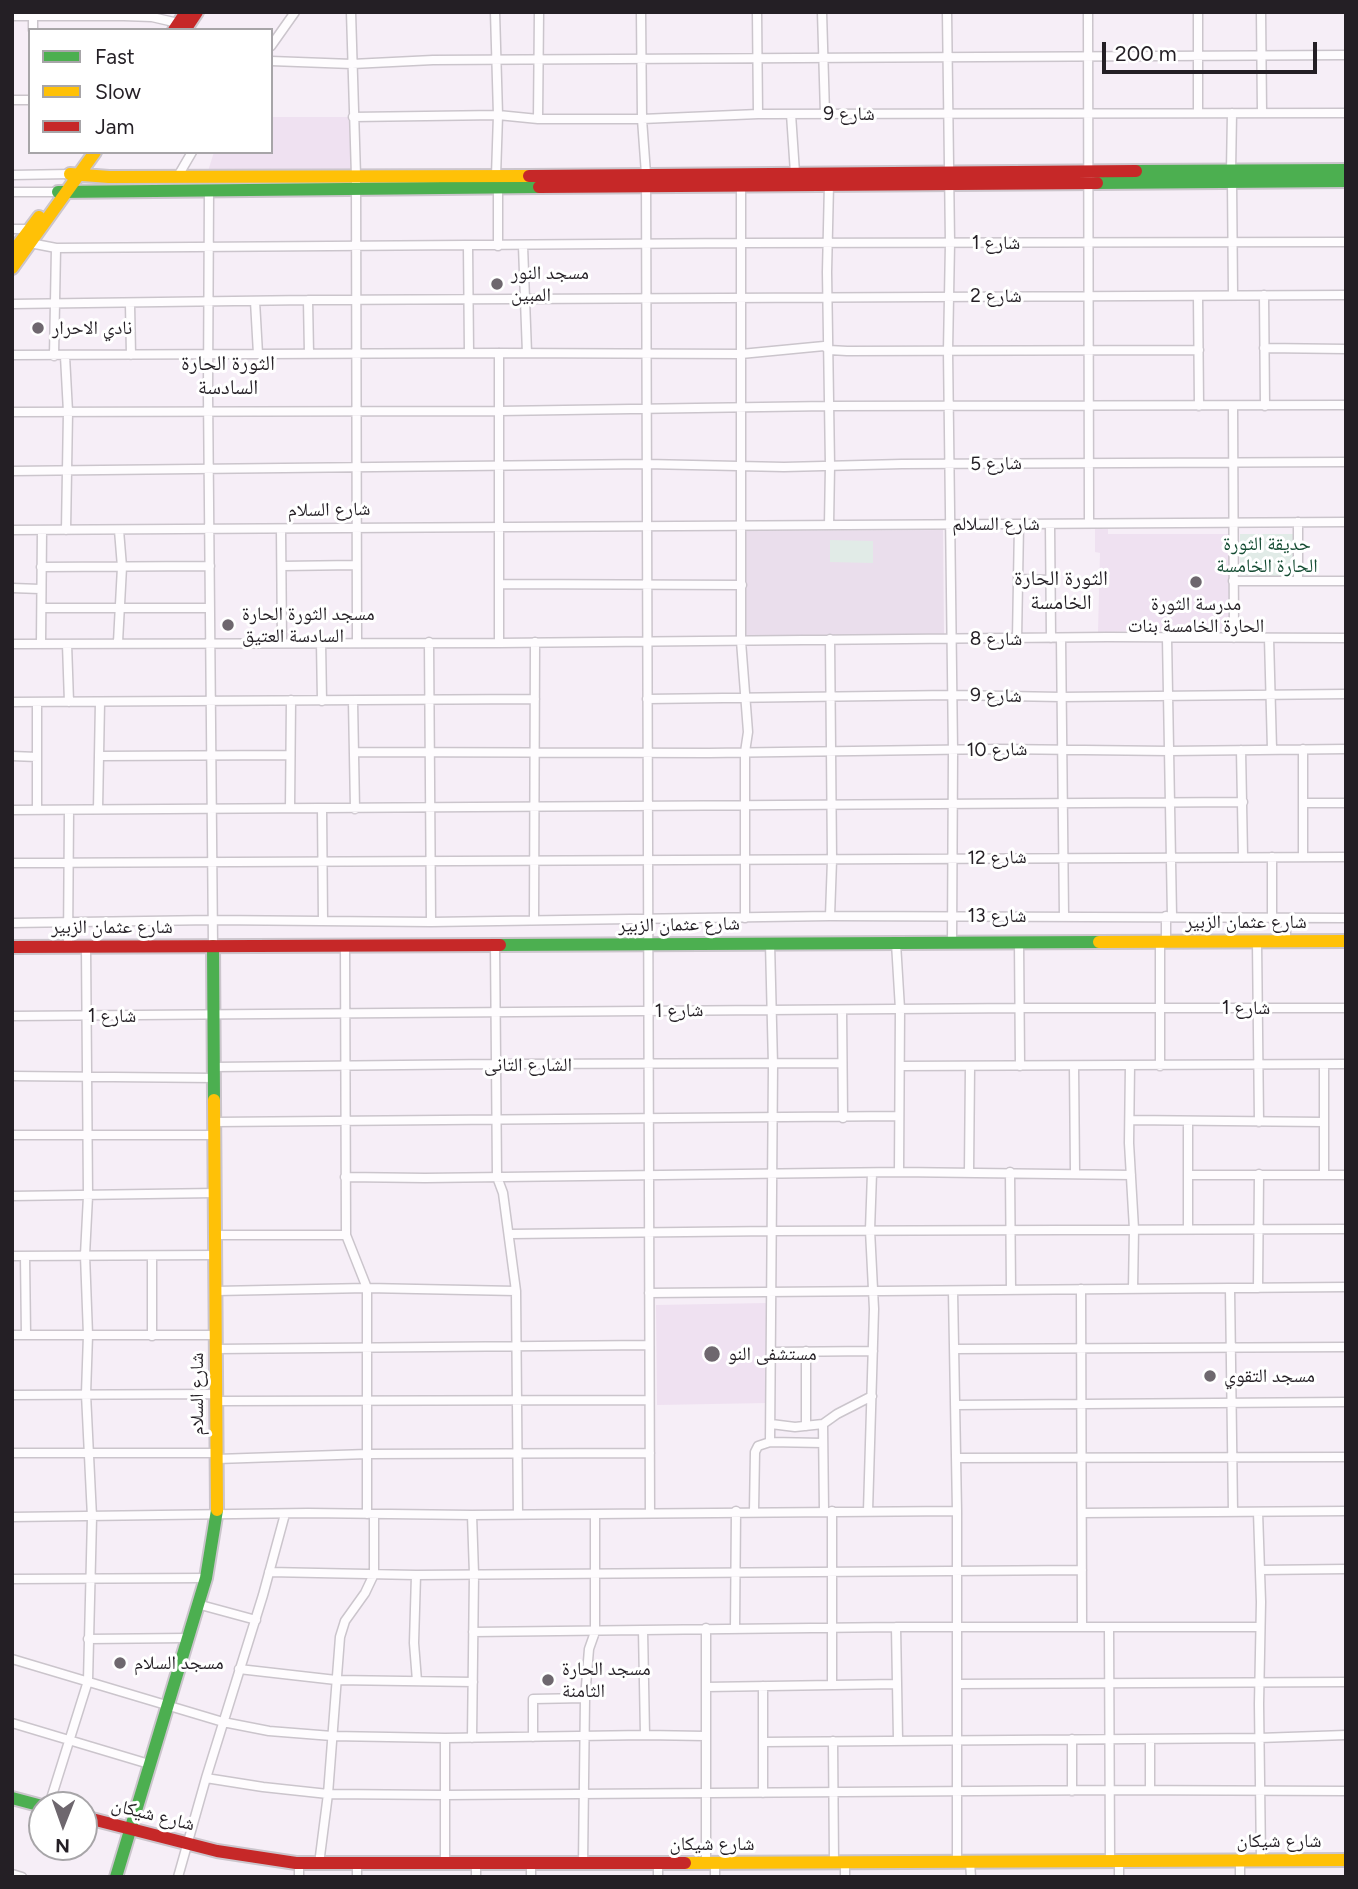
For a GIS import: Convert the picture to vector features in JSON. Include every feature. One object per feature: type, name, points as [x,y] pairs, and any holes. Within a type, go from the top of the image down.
[{"type":"street","points":[[183,28],[186,12]]},
{"type":"street","points":[[183,28],[197,12]]},
{"type":"street","points":[[273,43],[295,12]]},
{"type":"street","points":[[351,12],[356,246],[357,641]]},
{"type":"street","points":[[495,12],[498,246]]},
{"type":"street","points":[[538,12],[538,119]]},
{"type":"street","points":[[641,12],[646,244],[650,1512]]},
{"type":"street","points":[[757,12],[758,114]]},
{"type":"street","points":[[822,12],[825,114]]},
{"type":"street","points":[[947,12],[952,943]]},
{"type":"street","points":[[1088,12],[1089,523]]},
{"type":"street","points":[[1198,12],[1198,113]]},
{"type":"street","points":[[1261,12],[1262,113]]},
{"type":"street","points":[[12,16],[124,16],[152,18],[183,28]]},
{"type":"street","points":[[33,16],[33,28]]},
{"type":"street","points":[[273,61],[352,64],[495,60],[1346,55]]},
{"type":"street","points":[[1232,113],[1233,296]]},
{"type":"street","name":"شارع 9","points":[[352,117],[498,115],[538,119],[642,119],[758,114],[1346,113]]},
{"type":"street","points":[[792,114],[795,173]]},
{"type":"street","points":[[74,175],[85,154]]},
{"type":"street","points":[[12,268],[74,175],[93,154]]},
{"type":"street","points":[[178,176],[191,154]]},
{"type":"street","points":[[645,181],[795,173],[948,178],[1232,176],[1346,170]]},
{"type":"street","points":[[12,175],[178,176],[355,182]]},
{"type":"street","points":[[1232,176],[1346,181]]},
{"type":"street","points":[[12,192],[209,189],[355,182],[645,181],[741,185],[948,178]]},
{"type":"street","points":[[829,184],[829,525]]},
{"type":"street","points":[[741,185],[741,641],[748,732],[745,752],[745,918]]},
{"type":"street","points":[[209,189],[213,946]]},
{"type":"street","points":[[12,253],[62,192]]},
{"type":"street","points":[[12,229],[30,229]]},
{"type":"street","name":"شارع 1","points":[[30,243],[56,248],[1346,242]]},
{"type":"street","points":[[468,246],[470,353]]},
{"type":"street","points":[[523,246],[527,353]]},
{"type":"street","points":[[54,356],[56,248]]},
{"type":"street","points":[[1264,295],[1265,406]]},
{"type":"street","name":"شارع 2","points":[[12,304],[1346,295]]},
{"type":"street","points":[[1198,296],[1199,406]]},
{"type":"street","points":[[308,300],[309,354]]},
{"type":"street","points":[[255,301],[258,355]]},
{"type":"street","points":[[130,304],[131,355]]},
{"type":"street","points":[[12,355],[741,354],[824,346],[847,352],[1199,351]]},
{"type":"street","points":[[1264,348],[1346,349]]},
{"type":"street","points":[[499,353],[499,643]]},
{"type":"street","points":[[65,356],[68,412],[66,530]]},
{"type":"street","points":[[12,412],[1346,405]]},
{"type":"street","points":[[1233,406],[1234,638]]},
{"type":"street","name":"شارع 5","points":[[12,471],[646,464],[830,466],[1346,463]]},
{"type":"street","points":[[1298,522],[1298,581]]},
{"type":"street","name":"شارع السلالم","points":[[646,525],[1346,522]]},
{"type":"street","points":[[1017,639],[1019,524]]},
{"type":"street","points":[[1050,524],[1051,638]]},
{"type":"street","name":"شارع السلام","points":[[12,530],[281,530],[646,525]]},
{"type":"street","points":[[41,643],[42,530]]},
{"type":"street","points":[[118,642],[122,567],[119,530]]},
{"type":"street","points":[[281,530],[282,643]]},
{"type":"street","points":[[282,566],[356,565]]},
{"type":"street","points":[[41,567],[210,566]]},
{"type":"street","points":[[1018,579],[1050,580]]},
{"type":"street","points":[[1233,582],[1346,581]]},
{"type":"street","points":[[500,584],[742,585]]},
{"type":"street","points":[[12,588],[40,589]]},
{"type":"street","points":[[42,608],[210,608]]},
{"type":"street","points":[[1061,638],[1064,916]]},
{"type":"street","points":[[1160,1066],[1163,942],[1169,916],[1170,858],[1167,638]]},
{"type":"street","name":"شارع 8","points":[[12,644],[1346,638]]},
{"type":"street","points":[[830,639],[831,916]]},
{"type":"street","points":[[1269,639],[1272,749]]},
{"type":"street","points":[[321,642],[322,701]]},
{"type":"street","points":[[429,642],[431,922]]},
{"type":"street","points":[[534,920],[535,642]]},
{"type":"street","points":[[67,644],[69,702]]},
{"type":"street","name":"شارع 9","points":[[647,699],[1346,694]]},
{"type":"street","points":[[12,702],[535,699]]},
{"type":"street","points":[[290,808],[291,700]]},
{"type":"street","points":[[354,701],[355,809]]},
{"type":"street","points":[[37,702],[37,810]]},
{"type":"street","points":[[99,810],[100,702]]},
{"type":"street","points":[[1303,749],[1303,857]]},
{"type":"street","name":"شارع 10","points":[[354,752],[1346,749]]},
{"type":"street","points":[[1241,750],[1243,856]]},
{"type":"street","points":[[100,756],[290,755]]},
{"type":"street","points":[[12,756],[37,757]]},
{"type":"street","points":[[12,810],[1242,802]]},
{"type":"street","points":[[1303,803],[1346,803]]},
{"type":"street","points":[[322,807],[323,921]]},
{"type":"street","points":[[68,947],[69,810]]},
{"type":"street","points":[[1272,857],[1272,919]]},
{"type":"street","name":"شارع 12","points":[[12,863],[1346,857]]},
{"type":"street","name":"شارع 13","points":[[12,923],[212,920],[431,922],[831,916],[1346,918]]},
{"type":"street","points":[[1286,919],[1286,942]]},
{"type":"street","points":[[1019,941],[1020,1066]]},
{"type":"street","name":"شارع عثمان الزبير","points":[[12,947],[1346,941]]},
{"type":"street","points":[[1257,942],[1259,1122]]},
{"type":"street","points":[[770,943],[773,1065],[770,1441]]},
{"type":"street","points":[[896,943],[900,1009],[899,1172]]},
{"type":"street","points":[[495,944],[497,1177],[503,1193],[510,1234],[516,1291],[518,1514]]},
{"type":"street","points":[[319,1864],[328,1794],[342,1628],[374,1574],[367,1454],[367,1288],[346,1235],[345,945]]},
{"type":"street","name":"شارع السلام","points":[[116,1877],[206,1578],[217,1516],[213,946]]},
{"type":"street","points":[[53,1791],[88,1681],[92,1517],[86,1394],[86,947]]},
{"type":"street","name":"شارع 1","points":[[12,1017],[346,1012],[1346,1008]]},
{"type":"street","points":[[842,1010],[843,1118]]},
{"type":"street","name":"الشارع التانى","points":[[12,1076],[215,1073],[346,1066],[842,1063]]},
{"type":"street","points":[[900,1066],[1346,1064]]},
{"type":"street","points":[[1130,1065],[1133,1289]]},
{"type":"street","points":[[1324,1065],[1324,1175]]},
{"type":"street","points":[[1074,1066],[1074,1173]]},
{"type":"street","points":[[968,1172],[970,1067]]},
{"type":"street","points":[[12,1135],[87,1135],[346,1120],[900,1116]]},
{"type":"street","points":[[1130,1120],[1323,1122]]},
{"type":"street","points":[[1188,1122],[1188,1229]]},
{"type":"street","points":[[345,1177],[899,1172],[1131,1175]]},
{"type":"street","points":[[1010,1172],[1011,1290]]},
{"type":"street","points":[[868,1511],[873,1351],[870,1230],[872,1173]]},
{"type":"street","points":[[1258,1288],[1259,1174]]},
{"type":"street","points":[[1188,1175],[1346,1175]]},
{"type":"street","points":[[12,1196],[215,1193]]},
{"type":"street","points":[[510,1234],[1346,1229]]},
{"type":"street","points":[[216,1235],[346,1235]]},
{"type":"street","points":[[12,1256],[216,1255]]},
{"type":"street","points":[[25,1256],[26,1335]]},
{"type":"street","points":[[152,1256],[152,1336]]},
{"type":"street","points":[[649,1293],[1346,1287]]},
{"type":"street","points":[[216,1291],[367,1288],[516,1291]]},
{"type":"street","points":[[1082,1289],[1082,1627]]},
{"type":"street","points":[[1230,1289],[1233,1512]]},
{"type":"street","points":[[953,1291],[957,1511],[957,1863]]},
{"type":"street","points":[[12,1335],[216,1335]]},
{"type":"street","points":[[216,1349],[649,1345]]},
{"type":"street","points":[[954,1349],[1346,1347]]},
{"type":"street","points":[[772,1352],[873,1351]]},
{"type":"street","points":[[806,1352],[806,1426]]},
{"type":"street","points":[[12,1395],[86,1394],[367,1403],[649,1400]]},
{"type":"street","points":[[771,1424],[823,1424],[837,1413],[872,1396]]},
{"type":"street","points":[[955,1405],[1346,1402]]},
{"type":"street","points":[[823,1424],[831,1571],[832,1685]]},
{"type":"street","points":[[754,1511],[755,1452],[758,1446],[770,1441],[823,1443]]},
{"type":"street","points":[[12,1454],[88,1452],[217,1456],[650,1453]]},
{"type":"street","points":[[956,1458],[1346,1457]]},
{"type":"street","points":[[735,1628],[736,1511]]},
{"type":"street","points":[[12,1517],[957,1511]]},
{"type":"street","points":[[1083,1513],[1346,1511]]},
{"type":"street","points":[[1258,1512],[1261,1860]]},
{"type":"street","points":[[178,1877],[206,1777],[256,1620],[285,1514]]},
{"type":"street","points":[[583,1864],[585,1698],[589,1649],[595,1632],[595,1514]]},
{"type":"street","points":[[472,1515],[472,1738]]},
{"type":"street","points":[[1260,1570],[1346,1569]]},
{"type":"street","points":[[269,1572],[416,1575],[1082,1570]]},
{"type":"street","points":[[416,1575],[414,1643],[417,1681]]},
{"type":"street","points":[[12,1579],[206,1578]]},
{"type":"street","points":[[197,1604],[256,1620]]},
{"type":"street","points":[[473,1632],[832,1627],[1260,1628]]},
{"type":"street","points":[[896,1627],[898,1739]]},
{"type":"street","points":[[1108,1627],[1109,1790],[1114,1861],[1119,1877]]},
{"type":"street","points":[[706,1628],[706,1793],[710,1863],[715,1877]]},
{"type":"street","points":[[643,1630],[645,1735]]},
{"type":"street","points":[[88,1639],[187,1638]]},
{"type":"street","points":[[12,1659],[223,1722],[269,1731],[332,1736],[445,1738],[705,1736]]},
{"type":"street","points":[[239,1669],[337,1681],[473,1682]]},
{"type":"street","points":[[957,1684],[1346,1682]]},
{"type":"street","points":[[706,1687],[897,1684]]},
{"type":"street","points":[[763,1686],[763,1793]]},
{"type":"street","points":[[533,1737],[533,1699],[585,1698]]},
{"type":"street","points":[[12,1723],[149,1764]]},
{"type":"street","points":[[764,1742],[1346,1735]]},
{"type":"street","points":[[445,1738],[445,1864]]},
{"type":"street","points":[[1072,1739],[1072,1791]]},
{"type":"street","points":[[1150,1739],[1150,1790]]},
{"type":"street","points":[[833,1741],[839,1862],[845,1877]]},
{"type":"street","points":[[206,1777],[328,1794],[1346,1791]]},
{"type":"street","name":"شارع شيكان","points":[[98,1821],[187,1844],[268,1860],[299,1870],[319,1864],[357,1870],[445,1864],[476,1870],[531,1870],[583,1864],[658,1870],[710,1863],[1346,1860]]},
{"type":"street","points":[[1240,1860],[1240,1877]]},
{"type":"street","points":[[971,1862],[971,1877]]},
{"type":"street","points":[[12,1874],[22,1877]]},
{"type":"shaded area","points":[[273,117],[350,117],[351,184],[203,187],[213,154],[273,154]]},
{"type":"shaded area","points":[[1095,529],[1108,529],[1108,534],[1229,534],[1229,630],[1098,632],[1100,553],[1095,552]]},
{"type":"shaded area","points":[[943,530],[944,636],[744,637],[744,531]]},
{"type":"shaded area","name":"مستشفى النو","points":[[767,1303],[768,1403],[657,1405],[656,1305]]},
{"type":"green space","name":"حديقة الثورة الحارة الخامسة","points":[[1240,534],[1293,534],[1293,576],[1240,576]]},
{"type":"green space","points":[[830,540],[873,541],[873,563],[830,562]]},
{"type":"traffic: fast","points":[[1136,171],[1346,170]]},
{"type":"traffic: fast","points":[[1097,183],[1346,181]]},
{"type":"traffic: fast","points":[[58,192],[539,187]]},
{"type":"traffic: fast","points":[[500,945],[1099,942]]},
{"type":"traffic: fast","points":[[213,946],[214,1100]]},
{"type":"traffic: fast","points":[[116,1877],[206,1578],[217,1510]]},
{"type":"traffic: fast","points":[[12,1798],[28,1802]]},
{"type":"traffic: slow","points":[[12,268],[94,154]]},
{"type":"traffic: slow","points":[[70,174],[109,177],[529,176]]},
{"type":"traffic: slow","points":[[12,253],[39,217]]},
{"type":"traffic: slow","points":[[1099,942],[1346,941]]},
{"type":"traffic: slow","points":[[214,1100],[217,1510]]},
{"type":"traffic: slow","points":[[685,1863],[1346,1860]]},
{"type":"traffic: jam","points":[[175,28],[186,12]]},
{"type":"traffic: jam","points":[[186,28],[197,12]]},
{"type":"traffic: jam","points":[[529,176],[1136,171]]},
{"type":"traffic: jam","points":[[539,187],[1097,183]]},
{"type":"traffic: jam","points":[[12,947],[500,945]]},
{"type":"traffic: jam","points":[[98,1821],[217,1851],[296,1863],[685,1863]]},
{"type":"place","name":"مسجد النور المبين","points":[[497,284]]},
{"type":"place","name":"نادي الاحرار","points":[[38,328]]},
{"type":"place","name":"مدرسة الثورة الحارة الخامسة بنات","points":[[1196,582]]},
{"type":"place","name":"مسجد الثورة الحارة السادسة العتيق","points":[[228,625]]},
{"type":"place","name":"مستشفى النو","points":[[712,1354]]},
{"type":"place","name":"مسجد التقوي","points":[[1210,1376]]},
{"type":"place","name":"مسجد السلام","points":[[120,1663]]},
{"type":"place","name":"مسجد الحارة الثامنة","points":[[548,1680]]},
{"type":"district","name":"الثورة الحارة السادسة","points":[[228,376]]},
{"type":"district","name":"الثورة الحارة الخامسة","points":[[1061,591]]}]
